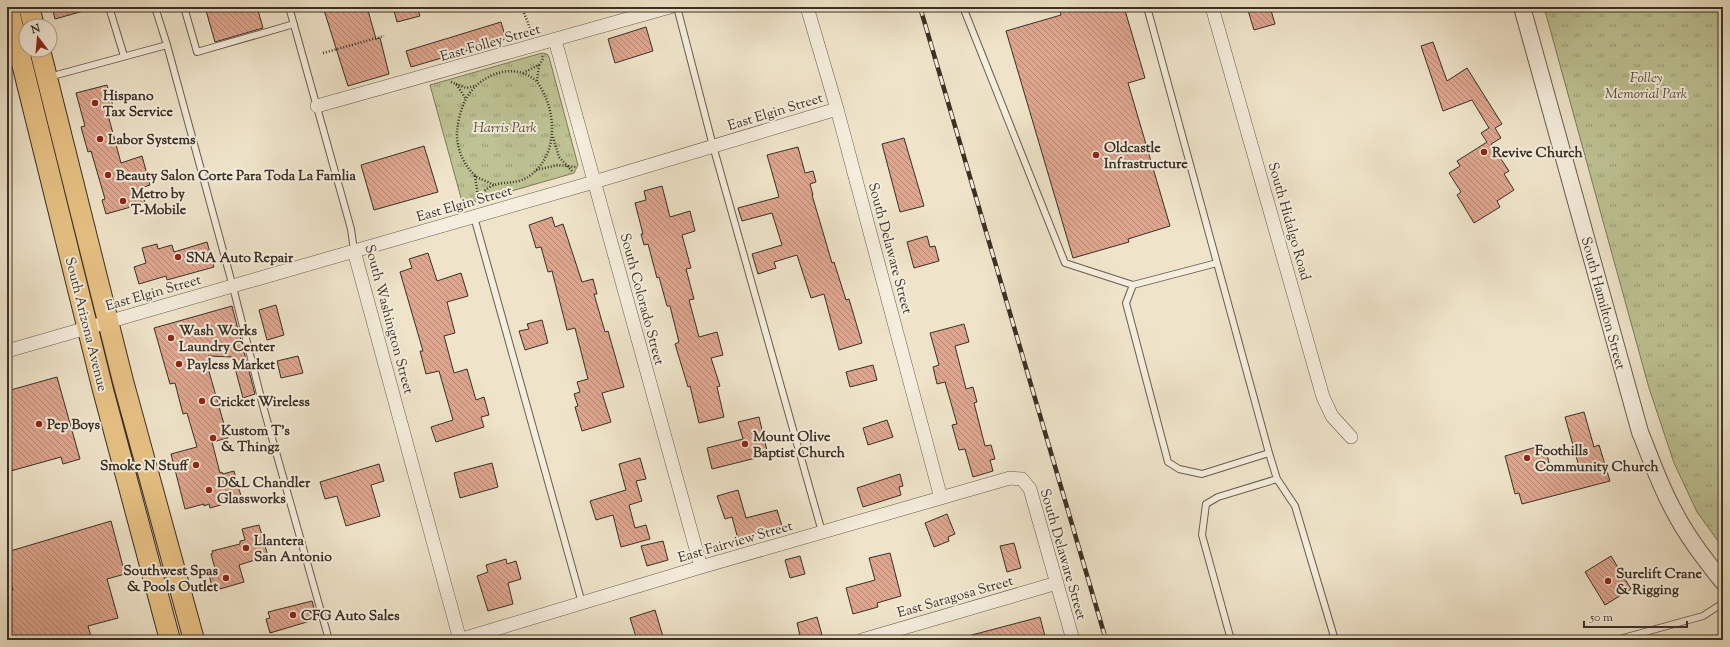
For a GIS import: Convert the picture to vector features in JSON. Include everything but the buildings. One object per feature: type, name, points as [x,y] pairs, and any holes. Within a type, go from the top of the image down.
[{"type":"main road","name":"South Arizona Avenue","points":[[8,7],[18,32]]},
{"type":"main road","points":[[29,7],[32,18]]},
{"type":"main road","name":"South Arizona Avenue","points":[[26,58],[98,324],[194,640]]},
{"type":"main road","name":"South Arizona Avenue","points":[[42,58],[98,324],[170,640]]},
{"type":"street","name":"East Folley Street","points":[[317,106],[539,50],[555,40],[670,7]]},
{"type":"street","name":"South Delaware Street","points":[[808,7],[837,109],[941,498]]},
{"type":"street","name":"South Hidalgo Road","points":[[1212,7],[1323,397],[1332,416],[1351,437]]},
{"type":"street","name":"South Hamilton Street","points":[[1522,7],[1640,432],[1663,490],[1674,512],[1692,541],[1723,582]]},
{"type":"street","name":"South Colorado Street","points":[[555,40],[701,567]]},
{"type":"street","name":"East Elgin Street","points":[[7,351],[474,217],[837,109]]},
{"type":"street","name":"South Washington Street","points":[[354,251],[459,640]]},
{"type":"street","name":"East Fairview Street","points":[[459,640],[701,567],[1010,478],[1022,479]]},
{"type":"street","name":"South Delaware Street","points":[[1022,479],[1030,489],[1073,640]]},
{"type":"street","name":"East Saragosa Street","points":[[862,640],[1057,583]]},
{"type":"lane","points":[[109,7],[124,56]]},
{"type":"lane","points":[[155,7],[167,45],[233,286],[265,413],[329,640]]},
{"type":"lane","points":[[184,7],[197,52],[294,24]]},
{"type":"lane","name":"South Washington Street","points":[[289,7],[351,229],[354,251]]},
{"type":"lane","points":[[677,7],[713,146],[822,532]]},
{"type":"lane","points":[[963,7],[1065,263],[1133,285],[1216,262]]},
{"type":"lane","points":[[1147,7],[1269,453],[1277,479],[1295,506],[1335,640]]},
{"type":"lane","points":[[47,78],[167,45]]},
{"type":"lane","points":[[474,217],[582,603]]},
{"type":"lane","points":[[1133,285],[1126,303],[1168,462],[1179,470],[1202,474],[1269,453]]},
{"type":"lane","points":[[1231,640],[1202,535],[1206,504],[1218,497],[1277,479]]},
{"type":"lane","points":[[1616,640],[1703,616],[1723,604]]},
{"type":"path","points":[[524,13],[543,59],[539,65],[536,81]]},
{"type":"path","points":[[323,53],[384,36]]},
{"type":"path","points":[[523,73],[539,65]]},
{"type":"path","points":[[465,203],[476,200],[494,185],[519,181],[541,165],[547,153],[552,134],[553,123],[551,110],[536,81],[518,71],[505,71],[492,74],[477,86],[466,99],[458,123],[458,147],[463,160],[474,174],[494,185]]},
{"type":"path","points":[[446,84],[453,82],[466,88],[477,86]]},
{"type":"path","points":[[456,84],[466,99]]},
{"type":"path","points":[[552,134],[559,157],[573,172]]},
{"type":"path","points":[[536,170],[558,166],[576,167]]},
{"type":"path","points":[[474,174],[478,197]]},
{"type":"green space","name":"Folley Memorial Park","points":[[1544,7],[1723,7],[1723,548],[1697,512],[1674,463],[1649,388]]},
{"type":"green space","name":"Harris Park","points":[[542,53],[547,54],[549,57],[578,165],[574,173],[463,205],[430,85]]},
{"type":"railway","points":[[920,7],[1106,640]]},
{"type":"place","name":"Hispano Tax Service","points":[[95,103]]},
{"type":"place","name":"Labor Systems","points":[[100,139]]},
{"type":"place","name":"Revive Church","points":[[1484,152]]},
{"type":"place","name":"Oldcastle Infrastructure","points":[[1096,155]]},
{"type":"place","name":"Beauty Salon Corte Para Toda La Famlia","points":[[108,175]]},
{"type":"place","name":"Metro by T-Mobile","points":[[123,201]]},
{"type":"place","name":"SNA Auto Repair","points":[[178,257]]},
{"type":"place","name":"Wash Works Laundry Center","points":[[171,338]]},
{"type":"place","name":"Payless Market","points":[[179,364]]},
{"type":"place","name":"Cricket Wireless","points":[[202,401]]},
{"type":"place","name":"Pep Boys","points":[[39,424]]},
{"type":"place","name":"Kustom T's & Thingz","points":[[213,438]]},
{"type":"place","name":"Mount Olive Baptist Church","points":[[745,444]]},
{"type":"place","name":"Foothills Community Church","points":[[1527,458]]},
{"type":"place","name":"Smoke N Stuff","points":[[196,465]]},
{"type":"place","name":"D&L Chandler Glassworks","points":[[209,490]]},
{"type":"place","name":"Llantera San Antonio","points":[[246,548]]},
{"type":"place","name":"Southwest Spas & Pools Outlet","points":[[226,578]]},
{"type":"place","name":"Surelift Crane & Rigging","points":[[1608,581]]},
{"type":"place","name":"CFG Auto Sales","points":[[293,615]]}]
